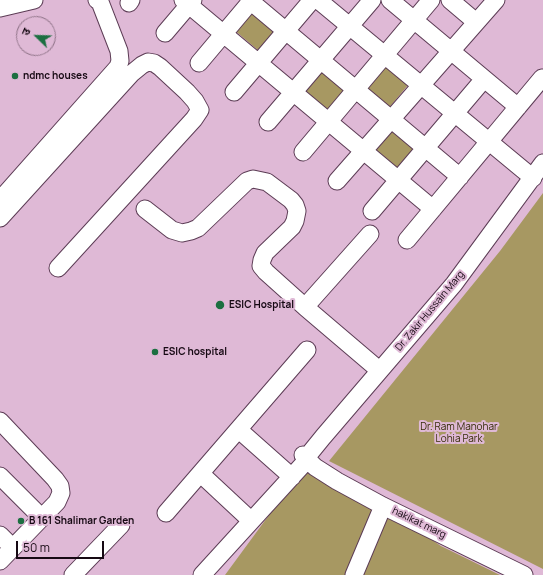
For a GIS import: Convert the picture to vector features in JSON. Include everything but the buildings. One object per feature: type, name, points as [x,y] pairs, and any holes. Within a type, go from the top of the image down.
[{"type":"street","points":[[0,8],[34,0]]},
{"type":"street","points":[[0,200],[118,67],[120,60],[119,51],[100,2],[97,0]]},
{"type":"street","points":[[234,92],[312,0]]},
{"type":"street","points":[[318,0],[533,178]]},
{"type":"street","points":[[268,122],[372,0]]},
{"type":"street","points":[[390,0],[518,107]]},
{"type":"street","points":[[303,152],[431,0]]},
{"type":"street","points":[[450,0],[476,22]]},
{"type":"street","points":[[337,181],[496,0]]},
{"type":"street","points":[[199,63],[250,1],[460,177]]},
{"type":"street","points":[[164,34],[188,2],[258,63],[433,209]]},
{"type":"street","points":[[0,218],[131,74],[148,62],[154,62],[160,67],[187,92],[195,101],[200,110],[194,119],[58,268]]},
{"type":"street","points":[[407,240],[542,78]]},
{"type":"street","points":[[372,211],[484,79]]},
{"type":"street","name":"Dr. Zakir Hussain Marg","points":[[189,575],[246,515],[289,474],[309,459],[379,370],[454,284],[543,163]]},
{"type":"street","points":[[145,208],[172,230],[182,233],[198,228],[247,181],[253,179],[267,182],[290,200],[295,205],[297,211],[292,227],[265,253],[262,260],[262,266],[266,272],[305,307],[379,370]]},
{"type":"street","points":[[305,307],[370,234]]},
{"type":"street","points":[[166,513],[307,350]]},
{"type":"street","points":[[0,421],[56,479],[60,486],[61,493],[57,502],[0,560]]},
{"type":"street","points":[[239,430],[289,474]]},
{"type":"street","name":"hakikat marg","points":[[309,459],[337,481],[383,506],[524,575]]},
{"type":"street","points":[[201,474],[246,515]]},
{"type":"street","name":"Dr. Zakir Hussain Marg","points":[[202,575],[289,474]]},
{"type":"street","points":[[0,476],[42,517]]},
{"type":"street","points":[[354,575],[383,506]]},
{"type":"street","points":[[73,575],[120,526]]},
{"type":"street","points":[[0,535],[12,547]]},
{"type":"green space","points":[[253,5],[279,27],[259,51],[233,29]]},
{"type":"green space","points":[[382,63],[408,85],[388,109],[362,86]]},
{"type":"green space","points":[[323,66],[350,88],[330,112],[303,89]]},
{"type":"green space","points":[[394,125],[420,147],[400,171],[374,148]]},
{"type":"green space","name":"Dr. Ram Manohar Lohia Park","points":[[543,193],[543,569],[329,461],[500,251]]},
{"type":"green space","points":[[316,461],[441,546],[500,575],[225,575],[294,481]]},
{"type":"place","name":"ndmc houses","points":[[15,76]]},
{"type":"place","name":"ESIC Hospital","points":[[220,305]]},
{"type":"place","name":"ESIC hospital","points":[[155,352]]},
{"type":"place","name":"B 161 Shalimar Garden","points":[[21,521]]}]
